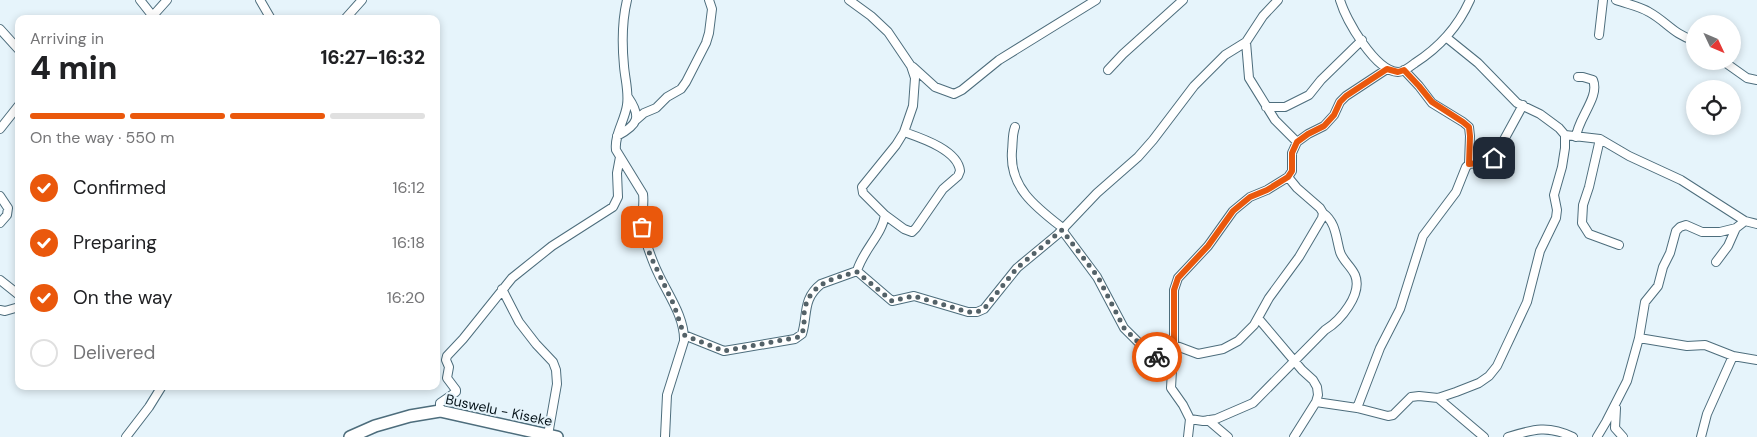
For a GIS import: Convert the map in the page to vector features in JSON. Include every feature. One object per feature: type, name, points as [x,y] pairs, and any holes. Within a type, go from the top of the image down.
[{"type":"main road","name":"Buswelu - Kiseke","points":[[350,437],[375,426],[410,416],[440,411],[546,436]]},
{"type":"street","points":[[140,0],[151,15]]},
{"type":"street","points":[[155,15],[167,0]]},
{"type":"street","points":[[260,0],[269,15]]},
{"type":"street","points":[[349,15],[362,0]]},
{"type":"street","points":[[627,0],[624,17],[623,55],[628,97],[623,124],[615,143],[616,150],[643,194],[644,201],[641,217],[644,234],[657,272],[674,305],[684,335],[684,341],[667,395],[665,437]]},
{"type":"street","points":[[617,136],[633,126],[636,120],[644,113],[656,108],[667,97],[681,89],[686,82],[706,43],[709,33],[712,9],[709,0]]},
{"type":"street","points":[[849,0],[871,16],[888,32],[911,66],[916,78],[909,119],[904,132],[896,145],[862,187],[863,193],[885,215],[908,232],[912,232],[944,190],[958,176],[960,171],[959,166],[949,154],[934,144],[904,132]]},
{"type":"street","points":[[911,66],[935,87],[954,94],[962,90],[999,60],[1096,0]]},
{"type":"street","points":[[1108,70],[1183,0]]},
{"type":"street","points":[[857,272],[892,301],[914,296],[968,312],[977,312],[984,309],[1017,268],[1063,229],[1097,193],[1138,157],[1194,86],[1225,55],[1246,42],[1263,16],[1278,0]]},
{"type":"street","points":[[1340,0],[1347,18],[1379,63],[1387,69],[1398,72],[1431,53],[1446,38],[1464,13],[1470,0]]},
{"type":"street","points":[[1599,34],[1603,0]]},
{"type":"street","points":[[1616,0],[1641,7],[1659,18],[1678,34],[1686,37]]},
{"type":"street","points":[[0,29],[15,46]]},
{"type":"street","points":[[1316,402],[1357,408],[1388,416],[1396,413],[1411,397],[1438,398],[1479,383],[1489,376],[1497,366],[1527,302],[1540,251],[1556,218],[1557,210],[1554,195],[1562,167],[1565,136],[1551,121],[1517,103],[1478,63],[1446,38]]},
{"type":"street","points":[[1266,107],[1285,106],[1309,95],[1320,80],[1362,40]]},
{"type":"street","points":[[1246,42],[1250,78],[1275,120],[1297,142]]},
{"type":"street","points":[[1188,437],[1190,419],[1171,388],[1174,363],[1174,290],[1178,278],[1208,246],[1233,211],[1250,197],[1267,190],[1288,177],[1292,171],[1292,153],[1297,142],[1324,126],[1334,115],[1340,102],[1346,96],[1387,69]]},
{"type":"street","points":[[1357,408],[1380,348],[1400,309],[1423,236],[1456,192],[1469,164],[1469,127],[1432,102],[1404,70]]},
{"type":"street","points":[[1735,70],[1746,78],[1757,80]]},
{"type":"street","points":[[1576,137],[1577,129],[1595,90],[1593,80],[1578,77]]},
{"type":"street","points":[[628,97],[636,112],[636,120]]},
{"type":"street","points":[[1469,164],[1491,160],[1523,105]]},
{"type":"street","points":[[0,129],[15,112]]},
{"type":"street","points":[[1015,127],[1012,135],[1011,160],[1014,176],[1027,198],[1063,229],[1098,277],[1124,328],[1172,370]]},
{"type":"street","points":[[1565,136],[1600,139],[1629,156],[1681,180],[1745,221],[1757,224]]},
{"type":"street","points":[[1600,139],[1583,205],[1582,223],[1589,234],[1619,245]]},
{"type":"street","points":[[440,411],[440,403],[456,392],[447,378],[449,367],[446,358],[512,278],[552,246],[613,207],[618,197],[617,173],[620,157]]},
{"type":"street","points":[[1190,419],[1216,419],[1236,412],[1253,403],[1325,330],[1335,324],[1350,305],[1355,294],[1355,275],[1342,259],[1333,224],[1320,208],[1296,188],[1288,177]]},
{"type":"street","points":[[0,196],[8,208],[7,215],[0,223]]},
{"type":"street","points":[[1174,345],[1198,354],[1223,349],[1238,341],[1254,325],[1277,286],[1299,257],[1322,218],[1323,213]]},
{"type":"street","points":[[857,272],[860,260],[881,230],[885,215]]},
{"type":"street","points":[[1597,437],[1627,381],[1639,338],[1645,302],[1658,286],[1676,231],[1686,225],[1702,232],[1728,231],[1745,221]]},
{"type":"street","points":[[1716,262],[1728,246],[1736,228]]},
{"type":"street","points":[[684,335],[724,351],[795,339],[802,334],[806,307],[817,287],[820,284],[857,272]]},
{"type":"street","points":[[0,280],[15,291]]},
{"type":"street","points":[[502,289],[520,322],[536,344],[553,362],[556,370],[557,384],[546,436]]},
{"type":"street","points":[[0,310],[5,311],[15,308]]},
{"type":"street","points":[[1258,318],[1317,387],[1318,395],[1316,402],[1294,437]]},
{"type":"street","points":[[1639,338],[1687,346],[1705,345],[1733,356],[1757,360]]},
{"type":"street","points":[[1701,437],[1707,414],[1733,356]]},
{"type":"street","points":[[126,437],[160,390]]},
{"type":"street","points":[[1438,398],[1484,437]]},
{"type":"street","points":[[1616,402],[1615,428],[1624,437]]},
{"type":"street","points":[[1208,420],[1228,437]]},
{"type":"street","points":[[1508,437],[1535,429],[1548,428],[1573,437]]},
{"type":"way so far","points":[[642,227],[650,255],[674,305],[684,335],[718,350],[732,351],[799,337],[802,334],[804,312],[809,298],[817,287],[820,284],[857,272],[862,274],[892,301],[914,296],[943,303],[968,312],[977,312],[984,309],[1017,268],[1049,243],[1062,230],[1098,277],[1124,328],[1157,357]]},
{"type":"route","points":[[1157,357],[1172,370],[1174,363],[1174,290],[1178,278],[1208,246],[1233,211],[1250,197],[1267,190],[1288,177],[1292,171],[1292,153],[1297,142],[1324,126],[1334,115],[1340,102],[1346,96],[1387,69],[1398,72],[1404,70],[1432,102],[1469,127],[1469,164],[1487,162],[1494,158]]}]
